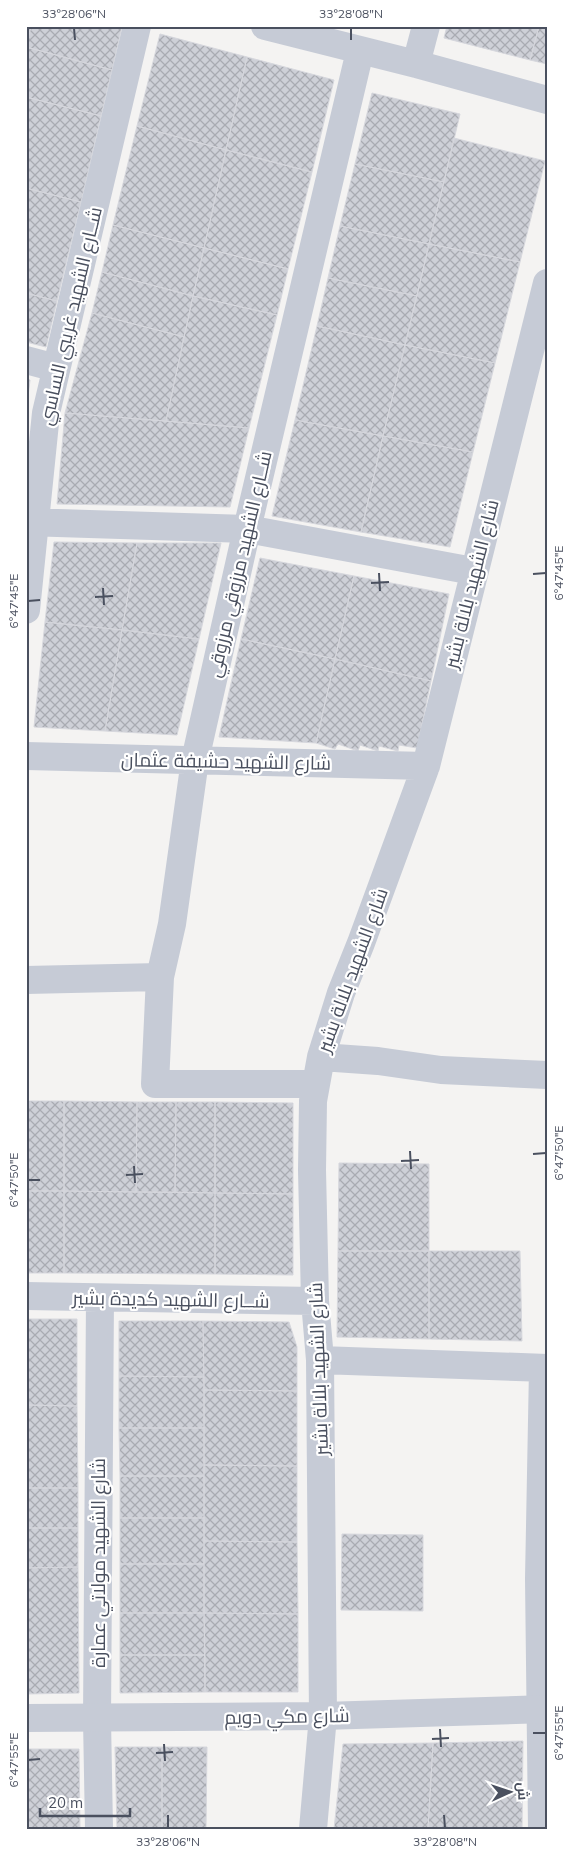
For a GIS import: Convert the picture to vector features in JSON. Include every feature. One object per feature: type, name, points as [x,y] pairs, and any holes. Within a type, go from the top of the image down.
[{"type":"street","name":"شــارع الشهيد غريبي الساسي","points":[[26,610],[31,522],[46,413],[137,26]]},
{"type":"street","points":[[265,26],[416,64],[547,100]]},
{"type":"street","points":[[416,64],[426,26]]},
{"type":"street","name":"شــارع الشهيد مرزوقي مرزوقي","points":[[316,1084],[155,1084],[160,978],[172,924],[195,760],[247,529],[360,51]]},
{"type":"street","name":"شارع الشهيد بلالة بشير","points":[[313,1829],[323,1716],[320,1360],[316,1302],[312,1170],[316,1084],[321,1057],[341,993],[426,766],[473,571],[547,283]]},
{"type":"street","points":[[26,360],[56,368]]},
{"type":"street","points":[[31,522],[247,529],[473,571]]},
{"type":"street","name":"شارع الشهيد حشيفة عثمان","points":[[26,756],[426,766]]},
{"type":"street","points":[[26,980],[160,978]]},
{"type":"street","points":[[321,1057],[378,1061],[441,1070],[547,1075]]},
{"type":"street","name":"شــارع الشهيد كديدة بشير","points":[[26,1296],[316,1302]]},
{"type":"street","name":"شارع الشهيد مولاتي عمارة","points":[[99,1829],[97,1719],[100,1298]]},
{"type":"street","points":[[320,1360],[545,1368],[542,1829]]},
{"type":"street","name":"شارع مكي دويم","points":[[26,1718],[323,1716],[544,1709]]},
{"type":"building","points":[[26,26],[31,26],[26,46]]},
{"type":"building","points":[[31,26],[122,26],[112,70],[26,47]]},
{"type":"building","points":[[447,26],[539,26],[530,60],[444,38]]},
{"type":"building","points":[[539,26],[547,26],[547,64],[530,60]]},
{"type":"building","points":[[160,34],[247,57],[226,150],[137,126]]},
{"type":"building","points":[[26,47],[112,70],[101,116],[26,97]]},
{"type":"building","points":[[247,57],[334,80],[312,172],[226,150]]},
{"type":"building","points":[[372,93],[460,114],[444,182],[355,164]]},
{"type":"building","points":[[26,97],[101,116],[81,202],[26,188]]},
{"type":"building","points":[[137,126],[226,150],[204,248],[113,225]]},
{"type":"building","points":[[454,138],[545,161],[520,262],[429,244]]},
{"type":"building","points":[[226,150],[312,172],[288,269],[204,248]]},
{"type":"building","points":[[355,164],[444,182],[429,244],[340,226]]},
{"type":"building","points":[[26,188],[81,202],[57,301],[26,293]]},
{"type":"building","points":[[113,225],[204,248],[193,296],[102,272]]},
{"type":"building","points":[[340,226],[429,244],[417,296],[328,278]]},
{"type":"building","points":[[429,244],[520,262],[495,363],[405,345]]},
{"type":"building","points":[[204,248],[288,269],[277,315],[193,296]]},
{"type":"building","points":[[102,272],[193,296],[184,337],[92,313]]},
{"type":"building","points":[[328,278],[417,296],[405,345],[317,326]]},
{"type":"building","points":[[26,293],[57,301],[46,347],[26,342]]},
{"type":"building","points":[[193,296],[277,315],[249,428],[166,421]]},
{"type":"building","points":[[92,313],[184,337],[166,421],[65,413]]},
{"type":"building","points":[[317,326],[405,345],[383,436],[295,420]]},
{"type":"building","points":[[405,345],[495,363],[473,452],[383,436]]},
{"type":"building","points":[[26,379],[30,380],[26,413]]},
{"type":"building","points":[[65,413],[249,428],[230,507],[57,504]]},
{"type":"building","points":[[295,420],[383,436],[361,532],[272,516]]},
{"type":"building","points":[[383,436],[473,452],[450,547],[361,532]]},
{"type":"building","points":[[54,542],[137,543],[122,630],[45,622]]},
{"type":"building","points":[[137,543],[221,543],[199,639],[122,630]]},
{"type":"building","points":[[260,558],[354,576],[335,659],[241,639]]},
{"type":"building","points":[[354,576],[449,594],[431,681],[335,659]]},
{"type":"building","points":[[45,622],[122,630],[105,731],[34,727]]},
{"type":"building","points":[[122,630],[199,639],[177,735],[105,731]]},
{"type":"building","points":[[241,639],[335,659],[316,743],[219,737]]},
{"type":"building","points":[[335,659],[431,681],[417,748],[399,745],[398,751],[379,746],[378,751],[360,745],[358,751],[338,744],[335,749],[316,743]]},
{"type":"building","points":[[26,1101],[64,1101],[64,1191],[26,1191]]},
{"type":"building","points":[[64,1101],[137,1102],[136,1192],[64,1191]]},
{"type":"building","points":[[137,1102],[176,1102],[175,1192],[136,1192]]},
{"type":"building","points":[[176,1102],[215,1102],[215,1193],[175,1192]]},
{"type":"building","points":[[215,1102],[293,1103],[293,1194],[215,1193]]},
{"type":"building","points":[[339,1163],[429,1164],[429,1251],[338,1251]]},
{"type":"building","points":[[26,1191],[64,1191],[64,1273],[26,1273]]},
{"type":"building","points":[[64,1191],[215,1193],[215,1274],[64,1273]]},
{"type":"building","points":[[215,1193],[293,1194],[293,1275],[215,1274]]},
{"type":"building","points":[[338,1251],[429,1251],[429,1339],[337,1337]]},
{"type":"building","points":[[429,1251],[520,1251],[522,1341],[429,1339]]},
{"type":"building","points":[[26,1319],[77,1319],[77,1406],[26,1405]]},
{"type":"building","points":[[119,1321],[203,1321],[204,1377],[119,1376]]},
{"type":"building","points":[[203,1321],[289,1322],[297,1347],[297,1391],[204,1390]]},
{"type":"building","points":[[119,1376],[204,1377],[204,1428],[119,1428]]},
{"type":"building","points":[[204,1390],[297,1391],[297,1466],[204,1465]]},
{"type":"building","points":[[26,1405],[77,1406],[78,1488],[26,1488]]},
{"type":"building","points":[[119,1428],[204,1428],[204,1476],[120,1476]]},
{"type":"building","points":[[204,1465],[297,1466],[297,1542],[204,1541]]},
{"type":"building","points":[[120,1476],[204,1476],[204,1518],[120,1518]]},
{"type":"building","points":[[26,1488],[78,1488],[78,1528],[26,1528]]},
{"type":"building","points":[[120,1518],[204,1518],[204,1564],[120,1564]]},
{"type":"building","points":[[26,1528],[78,1528],[78,1567],[26,1568]]},
{"type":"building","points":[[342,1534],[423,1535],[423,1611],[341,1610]]},
{"type":"building","points":[[204,1541],[297,1542],[298,1614],[204,1613]]},
{"type":"building","points":[[120,1564],[204,1564],[204,1613],[120,1613]]},
{"type":"building","points":[[78,1567],[79,1693],[26,1694],[26,1568]]},
{"type":"building","points":[[120,1613],[204,1613],[205,1655],[120,1655]]},
{"type":"building","points":[[204,1613],[298,1614],[298,1692],[205,1692]]},
{"type":"building","points":[[120,1655],[205,1655],[205,1692],[120,1693]]},
{"type":"building","points":[[523,1741],[522,1829],[428,1829],[433,1743]]},
{"type":"building","points":[[433,1743],[428,1829],[334,1829],[343,1744]]},
{"type":"building","points":[[115,1747],[162,1747],[162,1829],[117,1829]]},
{"type":"building","points":[[162,1747],[207,1747],[206,1829],[162,1829]]},
{"type":"building","points":[[26,1749],[79,1749],[80,1829],[26,1829]]}]
